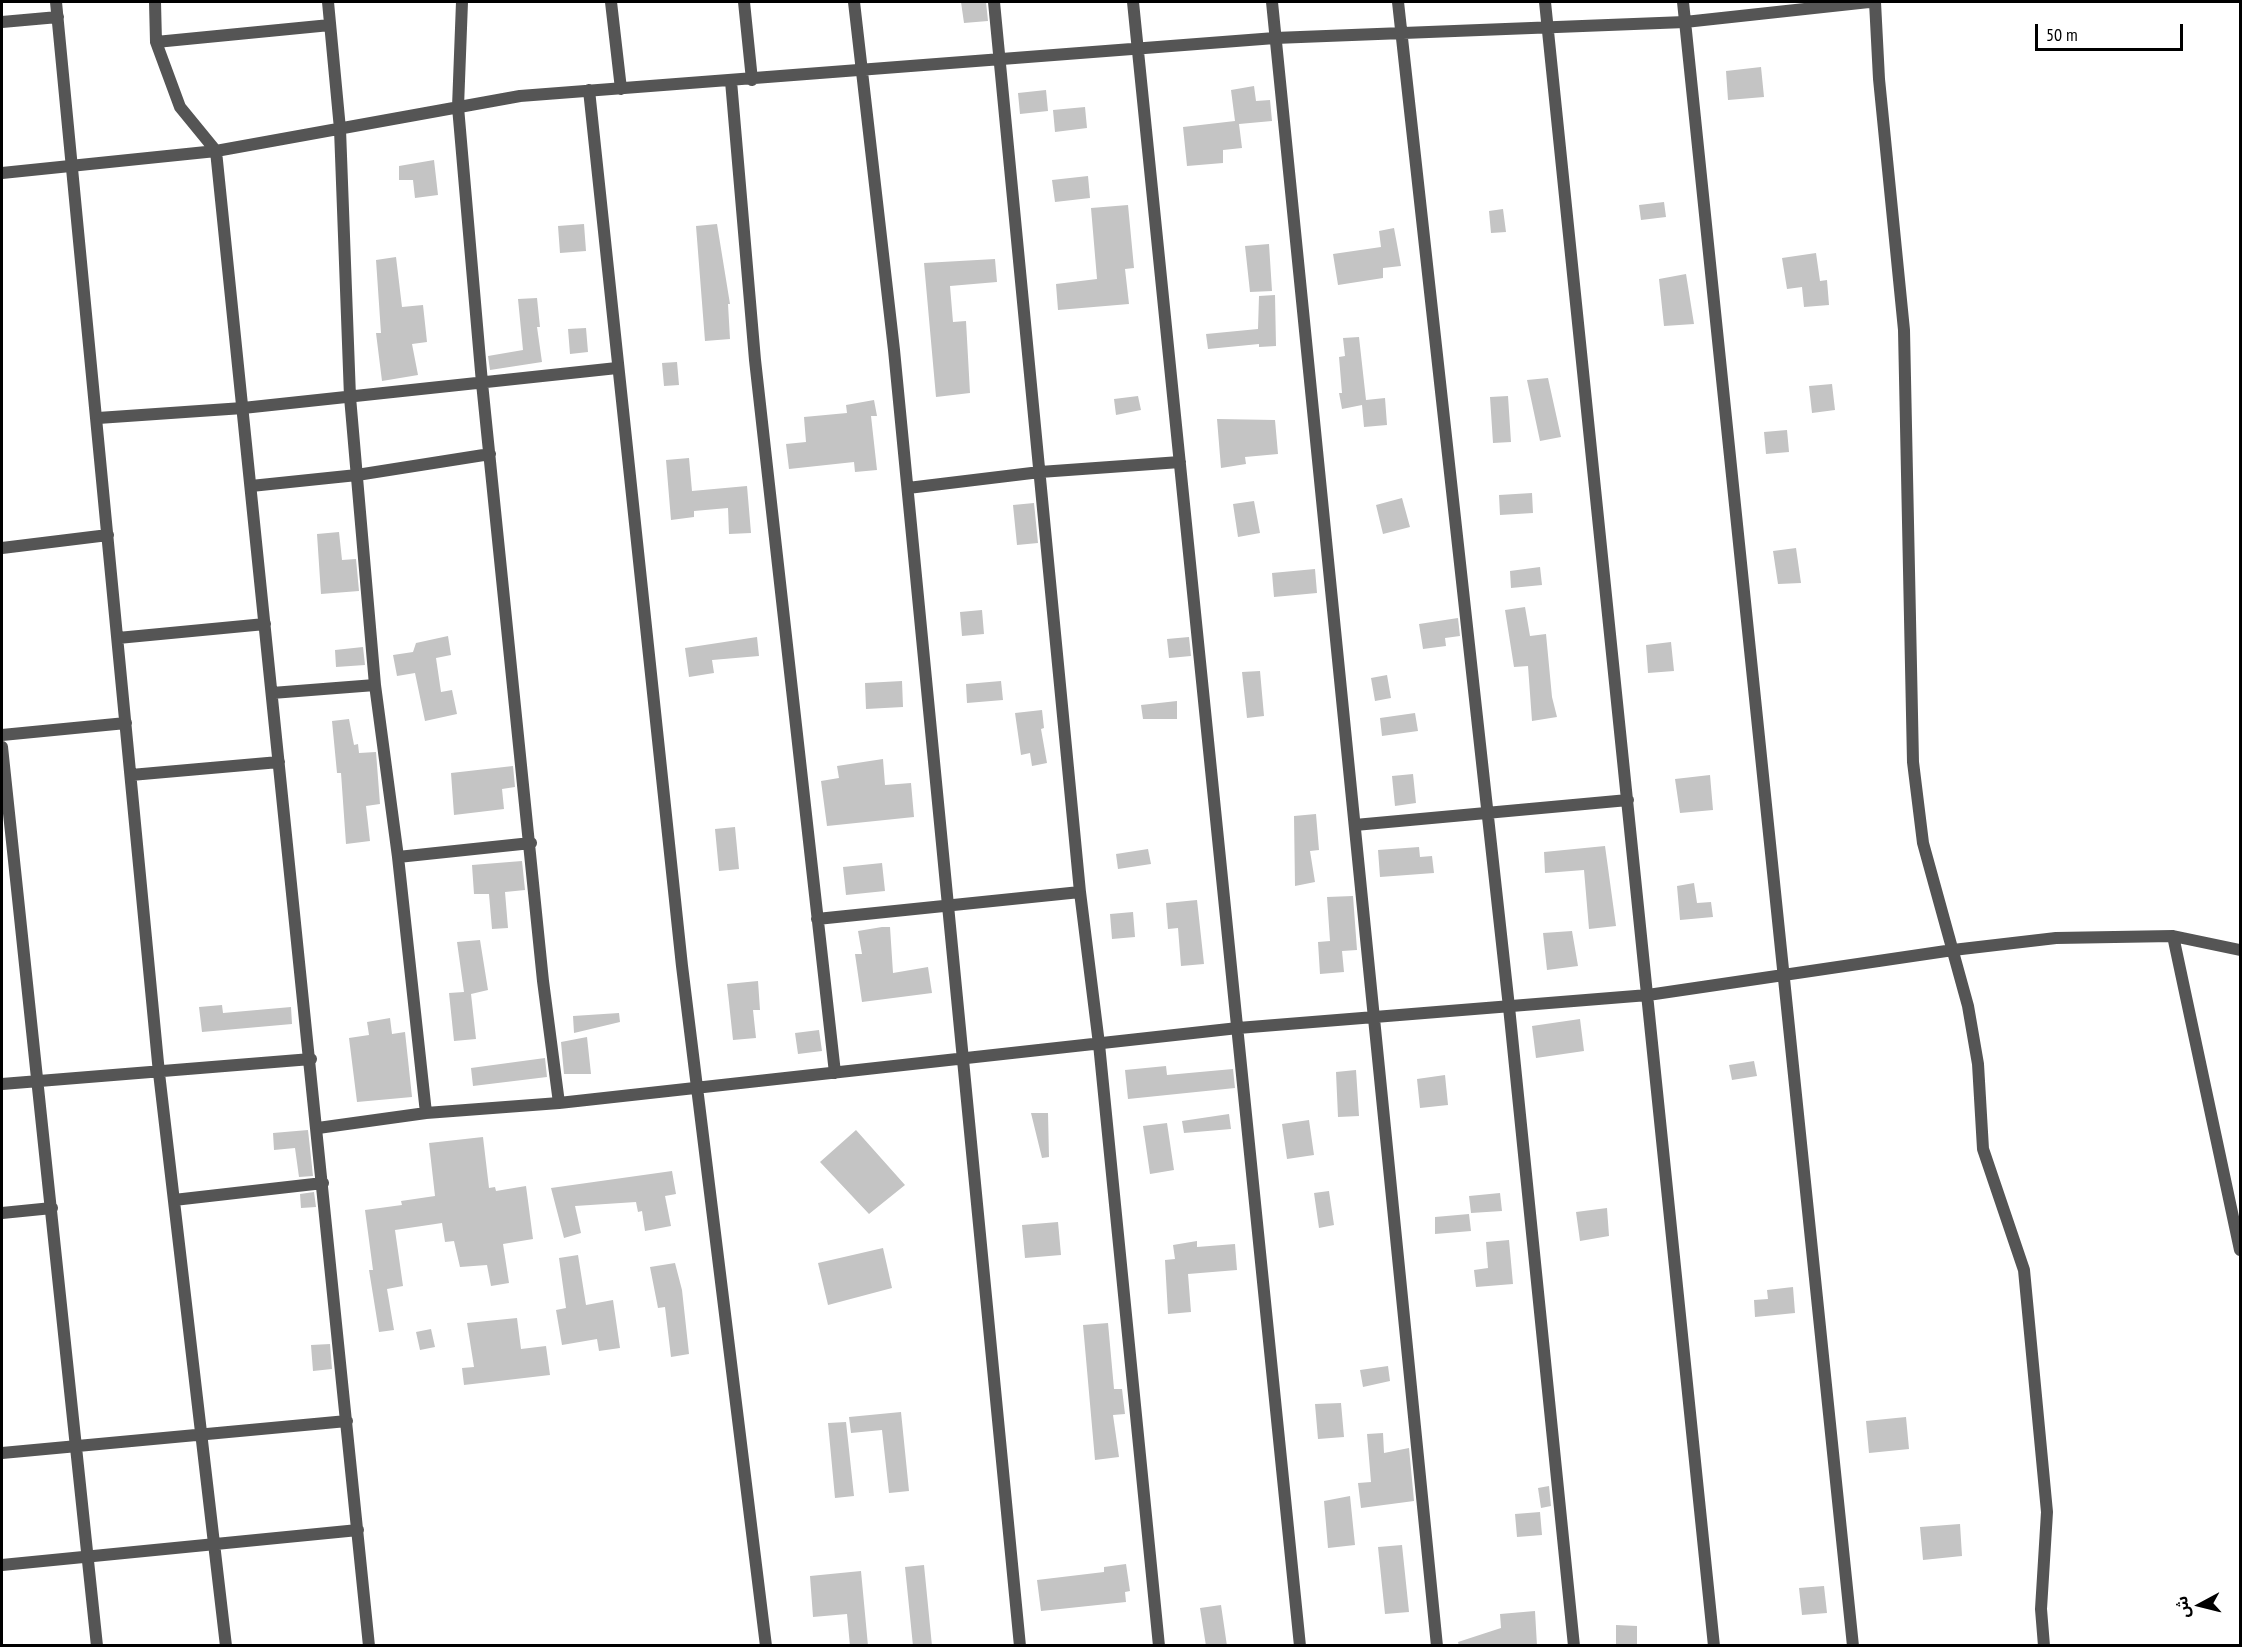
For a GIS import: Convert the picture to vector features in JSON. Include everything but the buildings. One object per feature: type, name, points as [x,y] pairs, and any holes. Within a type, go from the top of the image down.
[{"type":"street","points":[[56,2],[98,418],[159,1073],[226,1646]]},
{"type":"street","points":[[155,2],[156,42],[180,107],[216,151],[318,1128],[369,1646]]},
{"type":"street","points":[[328,2],[340,129],[350,397],[375,685],[398,857],[426,1113]]},
{"type":"street","points":[[462,2],[458,107],[482,383],[531,843],[543,981],[559,1103]]},
{"type":"street","points":[[611,2],[621,89]]},
{"type":"street","points":[[744,2],[752,80]]},
{"type":"street","points":[[854,2],[908,488],[1020,1646]]},
{"type":"street","points":[[994,2],[1080,892],[1099,1044],[1159,1646]]},
{"type":"street","points":[[1133,2],[1300,1646]]},
{"type":"street","points":[[1272,2],[1437,1646]]},
{"type":"street","points":[[1398,2],[1509,1007],[1574,1646]]},
{"type":"street","points":[[1545,2],[1714,1646]]},
{"type":"street","points":[[1683,2],[1853,1646]]},
{"type":"street","points":[[2,173],[216,151],[520,96],[752,80],[1275,38],[1685,22],[1869,2]]},
{"type":"street","points":[[1875,2],[1879,79],[1904,330],[1913,762],[1923,843],[1968,1006],[1978,1064],[1979,1113],[1983,1149],[2024,1270],[2047,1512],[2041,1609],[2044,1646]]},
{"type":"street","points":[[2,22],[58,17]]},
{"type":"street","points":[[156,42],[330,25]]},
{"type":"street","points":[[731,81],[755,360],[835,1072]]},
{"type":"street","points":[[589,90],[617,368],[697,1086],[766,1646]]},
{"type":"street","points":[[98,418],[243,408],[617,368]]},
{"type":"street","points":[[250,486],[357,475],[490,454]]},
{"type":"street","points":[[908,488],[1040,472],[1180,462]]},
{"type":"street","points":[[2,548],[108,535]]},
{"type":"street","points":[[118,638],[265,624]]},
{"type":"street","points":[[272,693],[375,685]]},
{"type":"street","points":[[2,735],[126,723]]},
{"type":"street","points":[[2,747],[97,1646]]},
{"type":"street","points":[[131,775],[279,762]]},
{"type":"street","points":[[1355,825],[1628,800]]},
{"type":"street","points":[[398,857],[531,843]]},
{"type":"street","points":[[817,919],[1080,892]]},
{"type":"street","points":[[2173,936],[2241,1250]]},
{"type":"street","points":[[318,1128],[426,1113],[559,1103],[1238,1028],[1648,995],[1953,950],[2056,938],[2173,936],[2241,950]]},
{"type":"street","points":[[2,1084],[310,1059]]},
{"type":"street","points":[[174,1200],[323,1183]]},
{"type":"street","points":[[2,1213],[52,1208]]},
{"type":"street","points":[[2,1453],[347,1421]]},
{"type":"street","points":[[2,1565],[358,1530]]}]
